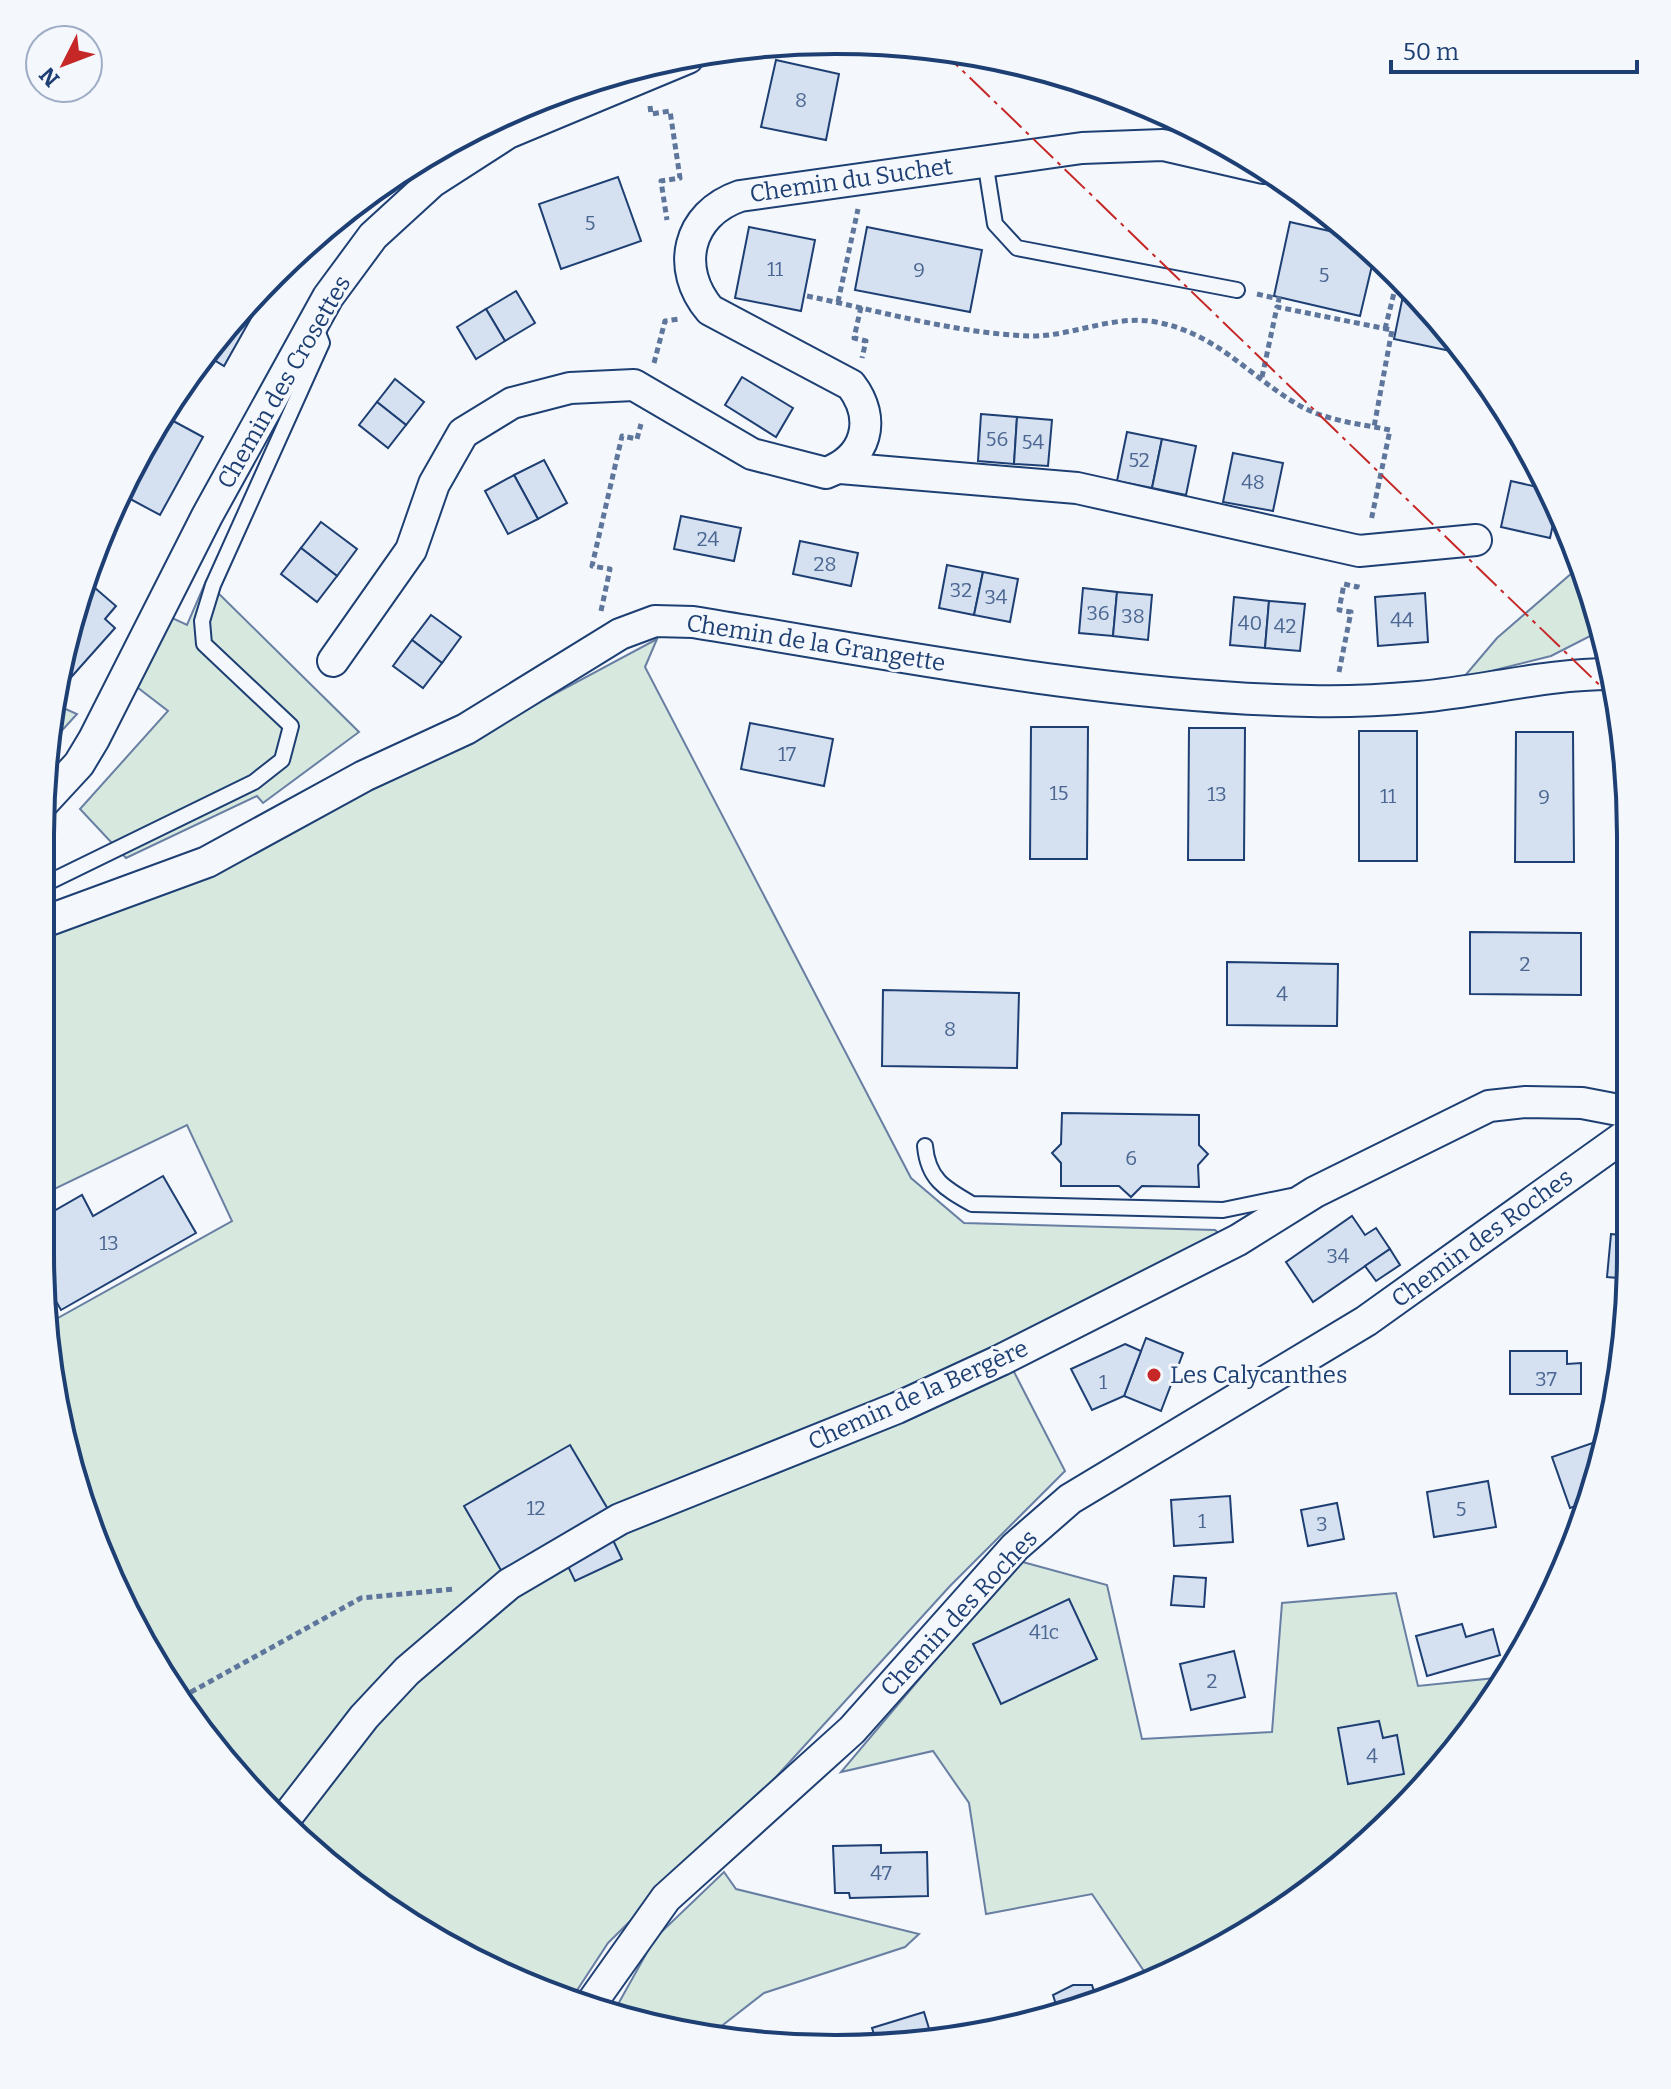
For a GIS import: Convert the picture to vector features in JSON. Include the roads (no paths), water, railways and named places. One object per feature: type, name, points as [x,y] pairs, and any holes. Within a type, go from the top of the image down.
[{"type":"street","name":"Chemin des Crosettes","points":[[56,789],[79,764],[94,739],[207,516],[328,297],[373,236],[432,182],[508,133],[632,81]]},
{"type":"street","name":"Chemin du Suchet","points":[[840,468],[852,459],[866,433],[864,407],[855,390],[840,377],[710,310],[696,290],[689,265],[690,248],[702,220],[725,201],[740,196],[1082,148],[1163,145],[1227,160]]},
{"type":"street","points":[[333,661],[411,550],[434,484],[463,433],[512,403],[570,388],[634,385],[752,454],[826,473],[840,468],[1077,488],[1359,551],[1476,540]]},
{"type":"street","name":"Chemin de la Grangette","points":[[54,918],[207,862],[364,776],[466,729],[620,634],[655,621],[693,622],[945,663],[1168,693],[1312,701],[1419,697],[1579,674],[1600,674]]},
{"type":"street","name":"Chemin de la Bergère","points":[[290,1813],[364,1717],[407,1671],[509,1584],[620,1519],[897,1408],[1001,1360],[1238,1240],[1315,1192],[1489,1106],[1526,1102],[1582,1103],[1617,1110]]},
{"type":"street","name":"Chemin des Roches","points":[[595,1997],[666,1898],[852,1730],[1015,1547],[1070,1499],[1366,1321],[1617,1142]]},
{"type":"lane","points":[[985,161],[995,224],[1017,248],[1237,290]]},
{"type":"lane","points":[[54,880],[254,782],[282,760],[291,726],[204,644],[202,621],[213,585],[322,343],[314,324]]},
{"type":"lane","points":[[925,1146],[927,1169],[948,1190],[972,1204],[1223,1210],[1315,1192]]},
{"type":"place","name":"Les Calycanthes","points":[[1154,1375]]}]
